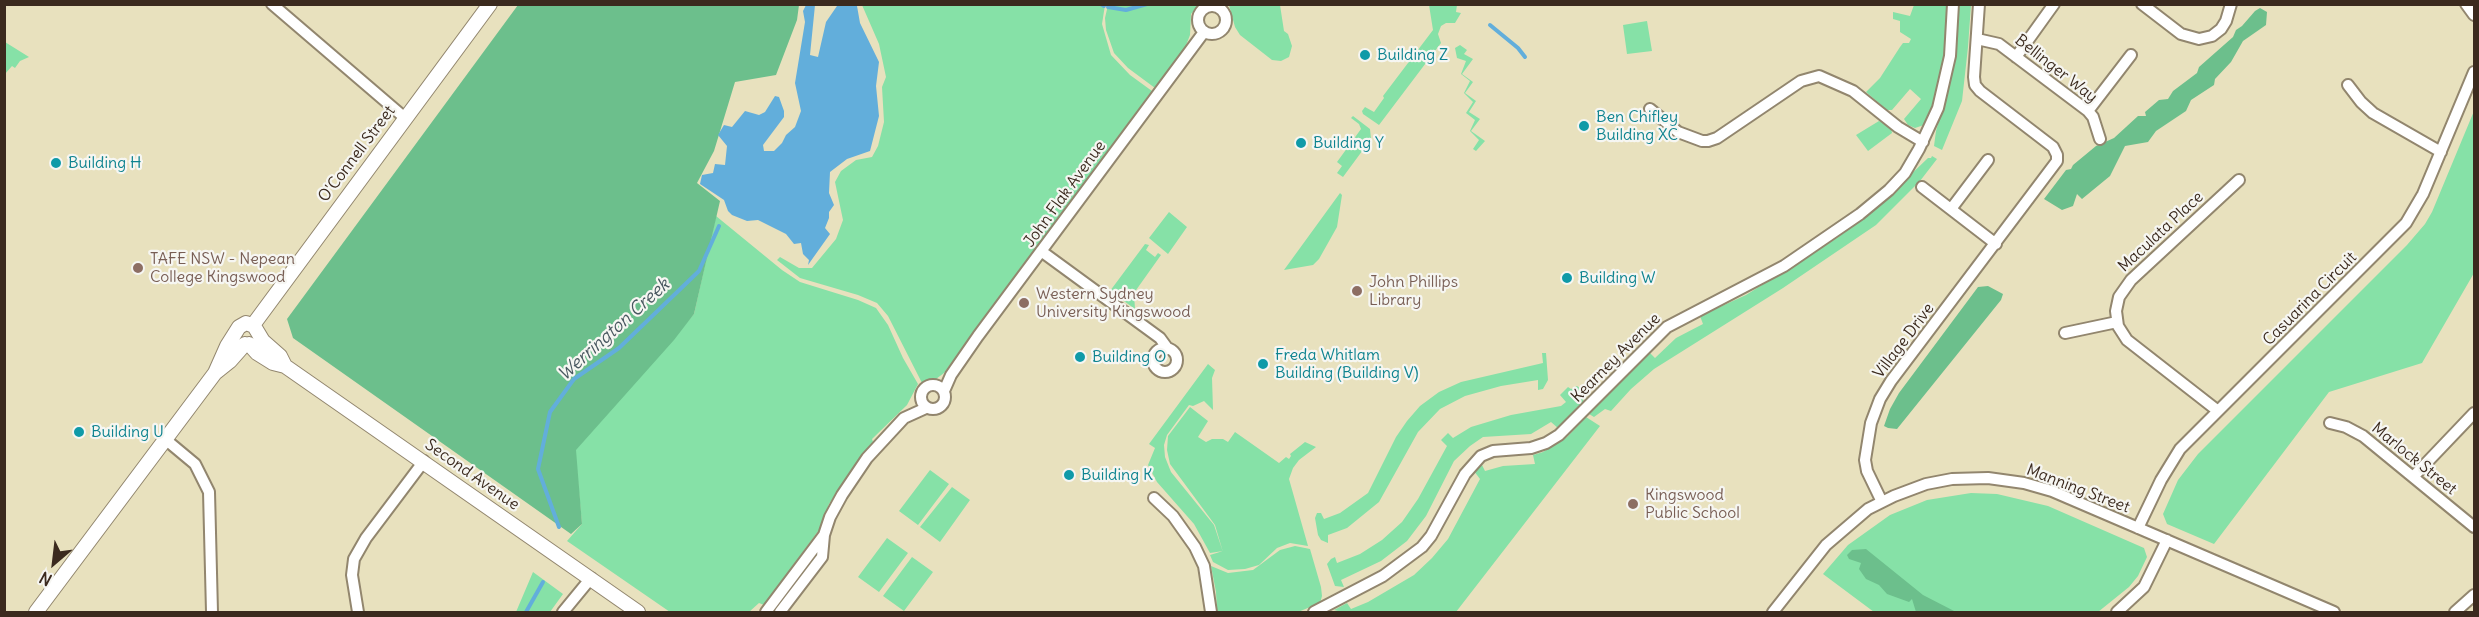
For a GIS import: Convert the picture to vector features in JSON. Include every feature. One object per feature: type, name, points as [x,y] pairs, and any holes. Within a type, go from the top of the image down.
[{"type":"street","points":[[272,4],[405,118]]},
{"type":"street","name":"O'Connell Street","points":[[36,612],[215,373],[230,362],[251,336],[405,118],[490,4]]},
{"type":"street","name":"Kearney Avenue","points":[[1314,612],[1383,576],[1422,547],[1431,536],[1465,474],[1481,456],[1493,451],[1531,448],[1559,435],[1666,327],[1784,266],[1852,220],[1897,181],[1923,142],[1938,108],[1952,35],[1953,4]]},
{"type":"street","points":[[1977,39],[1979,4]]},
{"type":"street","points":[[2016,57],[2054,4]]},
{"type":"street","points":[[2142,4],[2188,38],[2208,38],[2221,29],[2226,21],[2230,4]]},
{"type":"street","points":[[2466,4],[2475,15]]},
{"type":"street","points":[[1210,6],[1219,6],[1226,15],[1226,25],[1216,34],[1204,32],[1198,22],[1201,11],[1210,6]]},
{"type":"street","name":"John Flak Avenue","points":[[939,388],[951,375],[1204,32]]},
{"type":"street","name":"Bellinger Way","points":[[1977,39],[1996,42],[2088,111],[2093,117],[2100,139]]},
{"type":"street","name":"Village Drive","points":[[1882,502],[1867,471],[1865,456],[1871,423],[1880,399],[1891,381],[2055,166],[2057,157],[2053,147],[1978,89],[1974,76],[1977,39]]},
{"type":"street","points":[[2088,111],[2131,55]]},
{"type":"street","name":"Casuarina Circuit","points":[[2138,528],[2172,460],[2406,223],[2423,194],[2475,72]]},
{"type":"street","points":[[1650,109],[1678,132],[1708,141],[1717,138],[1801,81],[1819,76],[1854,91],[1898,127],[1923,142]]},
{"type":"street","points":[[2348,86],[2373,113],[2441,152]]},
{"type":"street","points":[[1951,209],[1988,160]]},
{"type":"street","name":"Maculata Place","points":[[2117,322],[2118,302],[2128,283],[2239,180]]},
{"type":"street","points":[[1922,187],[1996,244]]},
{"type":"street","points":[[1041,251],[1160,338],[1168,349]]},
{"type":"street","points":[[2066,333],[2117,322],[2124,336],[2134,347],[2218,411]]},
{"type":"street","name":"O'Connell Street","points":[[215,373],[220,357],[237,331]]},
{"type":"street","name":"Second Avenue","points":[[237,331],[238,338],[251,336],[257,353],[273,363],[285,366],[638,612]]},
{"type":"street","points":[[766,612],[824,535],[836,506],[863,464],[885,436],[923,403],[923,389],[939,388],[945,398],[941,407],[934,410],[923,403]]},
{"type":"street","points":[[2413,477],[2475,413]]},
{"type":"street","name":"Marlock Street","points":[[2330,423],[2358,433],[2475,527]]},
{"type":"street","points":[[165,439],[195,464],[209,492],[212,612]]},
{"type":"street","points":[[358,612],[352,575],[354,559],[366,538],[424,461]]},
{"type":"street","name":"Manning Street","points":[[1773,612],[1826,545],[1856,518],[1882,502],[1916,487],[1952,479],[2008,480],[2052,491],[2334,612]]},
{"type":"street","points":[[1154,498],[1173,516],[1195,547],[1204,566],[1211,612]]},
{"type":"street","points":[[780,612],[822,557],[824,535]]},
{"type":"street","points":[[2117,612],[2133,600],[2148,580],[2167,540]]},
{"type":"street","points":[[563,612],[591,578]]},
{"type":"street","points":[[2455,612],[2475,594]]},
{"type":"green space","points":[[518,5],[799,5],[797,20],[776,75],[735,82],[714,151],[697,183],[720,201],[694,314],[674,340],[576,450],[582,524],[571,534],[293,338],[287,319]]},
{"type":"green space","points":[[862,5],[1105,5],[1102,24],[1111,55],[1130,75],[1152,91],[944,373],[936,379],[922,383],[888,316],[877,303],[800,278],[777,260],[780,257],[799,268],[812,268],[836,239],[843,220],[835,182],[841,171],[856,160],[872,157],[878,146],[884,122],[882,87],[886,77],[879,44]]},
{"type":"green space","points":[[1108,5],[1199,5],[1191,14],[1190,35],[1185,48],[1155,88],[1128,68],[1114,53],[1106,30],[1105,18]]},
{"type":"green space","points":[[1229,5],[1280,5],[1284,31],[1288,34],[1292,46],[1289,57],[1281,61],[1272,60],[1240,35],[1235,27]]},
{"type":"green space","points":[[1429,5],[1457,5],[1456,12],[1461,13],[1455,23],[1446,23],[1441,26],[1438,34],[1441,43],[1379,125],[1362,111],[1365,107],[1374,112],[1384,98],[1383,96],[1433,30]]},
{"type":"green space","points":[[1914,5],[1948,5],[1945,51],[1939,82],[1928,119],[1924,125],[1915,128],[1908,125],[1904,119],[1921,99],[1910,89],[1892,110],[1887,110],[1866,92],[1880,78],[1903,43],[1909,43],[1911,39],[1900,32],[1900,21],[1893,19],[1893,12],[1910,16]]},
{"type":"green space","points":[[1958,5],[1971,5],[1968,47],[1962,101],[1942,150],[1934,146],[1951,79]]},
{"type":"green space","points":[[2260,8],[2267,12],[2266,25],[2243,41],[2231,62],[2215,79],[2214,85],[2191,100],[2186,111],[2156,131],[2148,142],[2125,146],[2110,176],[2082,199],[2077,194],[2073,206],[2062,210],[2044,199],[2066,170],[2071,169],[2096,146],[2114,138],[2138,116],[2146,116],[2145,112],[2159,100],[2168,99],[2173,91],[2197,73],[2199,67],[2233,37],[2236,30]]},
{"type":"green space","points":[[1647,21],[1652,51],[1627,54],[1623,25]]},
{"type":"green space","points":[[5,42],[29,57],[20,61],[15,68],[12,66],[5,74]]},
{"type":"green space","points":[[1460,45],[1467,50],[1464,54],[1473,59],[1462,74],[1473,82],[1465,93],[1476,101],[1469,112],[1480,119],[1471,131],[1485,141],[1476,151],[1473,149],[1479,140],[1470,131],[1475,120],[1466,113],[1473,102],[1464,93],[1470,81],[1461,74],[1466,61],[1457,58],[1455,48]]},
{"type":"green space","points":[[2474,111],[2474,273],[2422,363],[2329,392],[2214,544],[2167,524],[2163,514],[2178,480],[2198,454],[2407,245],[2425,224]]},
{"type":"green space","points":[[1353,116],[1370,129],[1371,139],[1343,177],[1337,173],[1342,166],[1337,162],[1361,129],[1359,124],[1351,118]]},
{"type":"green space","points":[[1879,121],[1891,127],[1892,133],[1868,151],[1856,135]]},
{"type":"green space","points":[[1932,156],[1937,159],[1920,181],[1876,225],[1783,288],[1654,369],[1611,411],[1605,409],[1594,417],[1589,414],[1649,352],[1655,358],[1676,338],[1703,324],[1700,316],[1746,295],[1837,238],[1876,208]]},
{"type":"green space","points":[[1340,193],[1342,195],[1337,227],[1319,259],[1313,265],[1284,270]]},
{"type":"green space","points":[[1169,212],[1187,227],[1168,254],[1149,238]]},
{"type":"green space","points":[[716,216],[800,282],[876,308],[888,325],[918,384],[907,405],[872,439],[873,442],[829,504],[819,530],[764,605],[759,603],[749,612],[670,612],[567,541],[582,524],[575,450],[694,314]]},
{"type":"green space","points":[[1145,244],[1149,245],[1146,250],[1155,257],[1158,253],[1161,255],[1134,293],[1135,309],[1110,291]]},
{"type":"green space","points":[[1988,286],[2003,294],[2001,300],[1897,429],[1884,426],[1899,393],[1978,287]]},
{"type":"green space","points":[[1542,353],[1546,353],[1548,380],[1543,389],[1538,390],[1538,380],[1501,386],[1465,396],[1440,409],[1418,432],[1379,502],[1347,528],[1328,535],[1328,543],[1321,540],[1315,518],[1317,513],[1321,513],[1324,519],[1340,513],[1368,493],[1396,437],[1420,406],[1439,392],[1461,382],[1543,363]]},
{"type":"green space","points":[[1208,364],[1215,370],[1212,378],[1213,410],[1204,401],[1193,406],[1189,405],[1167,435],[1164,445],[1165,457],[1171,472],[1214,525],[1223,551],[1210,553],[1194,524],[1157,482],[1148,465],[1155,448],[1149,444]]},
{"type":"green space","points":[[1577,386],[1584,391],[1581,395],[1584,402],[1559,429],[1551,422],[1531,434],[1483,437],[1470,446],[1454,461],[1426,516],[1407,541],[1381,561],[1341,580],[1344,587],[1335,586],[1327,564],[1335,557],[1337,563],[1360,554],[1382,540],[1402,522],[1418,499],[1447,446],[1441,440],[1448,433],[1453,438],[1471,427],[1511,415],[1561,406],[1566,402],[1560,395],[1568,387],[1571,389]]},
{"type":"green space","points":[[1190,407],[1208,421],[1198,437],[1206,442],[1212,439],[1223,439],[1228,442],[1235,432],[1279,463],[1286,457],[1289,459],[1290,454],[1305,442],[1316,447],[1299,460],[1289,479],[1308,546],[1290,543],[1277,548],[1259,565],[1245,569],[1228,570],[1213,562],[1210,555],[1223,551],[1215,525],[1170,464],[1167,450],[1168,436]]},
{"type":"green space","points":[[1586,417],[1600,426],[1456,612],[1342,612],[1334,610],[1347,603],[1351,609],[1368,602],[1414,575],[1432,558],[1448,539],[1480,479],[1474,471],[1479,467],[1482,465],[1485,471],[1503,466],[1535,464],[1533,455],[1543,452],[1567,437]]},
{"type":"green space","points":[[930,470],[949,484],[918,525],[899,511]]},
{"type":"green space","points":[[952,487],[970,500],[940,542],[920,527]]},
{"type":"green space","points":[[1971,493],[1997,494],[2048,506],[2144,548],[2147,557],[2138,576],[2129,587],[2098,612],[1874,612],[1823,574],[1848,545],[1890,515],[1927,500]]},
{"type":"green space","points":[[887,538],[908,553],[879,592],[858,577]]},
{"type":"green space","points":[[1295,546],[1310,549],[1321,587],[1320,603],[1298,612],[1217,612],[1211,566],[1228,573],[1253,570],[1280,550]]},
{"type":"green space","points":[[1866,549],[1923,595],[1956,612],[1916,612],[1912,599],[1909,602],[1887,594],[1879,585],[1866,579],[1859,569],[1861,563],[1849,559],[1847,555],[1852,550]]},
{"type":"green space","points":[[912,557],[933,572],[904,611],[883,596]]},
{"type":"green space","points":[[533,572],[563,594],[550,612],[516,612]]},
{"type":"water","points":[[806,5],[815,5],[810,55],[818,57],[826,22],[837,6],[857,6],[860,23],[879,62],[876,86],[879,116],[870,151],[847,159],[830,172],[829,193],[834,205],[829,212],[825,228],[830,234],[808,265],[809,260],[803,254],[801,243],[794,244],[786,234],[758,220],[747,221],[732,215],[724,200],[700,184],[702,175],[713,173],[715,164],[725,165],[727,146],[718,135],[724,125],[732,127],[745,111],[759,115],[765,112],[775,96],[779,97],[784,117],[763,145],[764,151],[774,151],[795,127],[801,111],[795,83],[805,22],[803,11]]},
{"type":"waterway","points":[[1108,7],[1126,10],[1147,4]]},
{"type":"waterway","points":[[1490,25],[1518,48],[1525,57]]},
{"type":"waterway","name":"Werrington Creek","points":[[559,527],[538,469],[550,412],[574,379],[619,348],[699,271],[719,226]]},
{"type":"waterway","name":"Werrington Creek","points":[[526,612],[543,582]]},
{"type":"place","name":"Building Z","points":[[1365,55]]},
{"type":"place","name":"Ben Chifley Building XC","points":[[1584,126]]},
{"type":"place","name":"Building Y","points":[[1301,143]]},
{"type":"place","name":"Building H","points":[[56,163]]},
{"type":"place","name":"TAFE NSW - Nepean College Kingswood","points":[[138,268]]},
{"type":"place","name":"Building W","points":[[1567,278]]},
{"type":"place","name":"John Phillips Library","points":[[1357,291]]},
{"type":"place","name":"Western Sydney University Kingswood","points":[[1024,303]]},
{"type":"place","name":"Building O","points":[[1080,357]]},
{"type":"place","name":"Freda Whitlam Building (Building V)","points":[[1263,364]]},
{"type":"place","name":"Building U","points":[[79,432]]},
{"type":"place","name":"Building K","points":[[1069,475]]},
{"type":"place","name":"Kingswood Public School","points":[[1633,504]]}]
